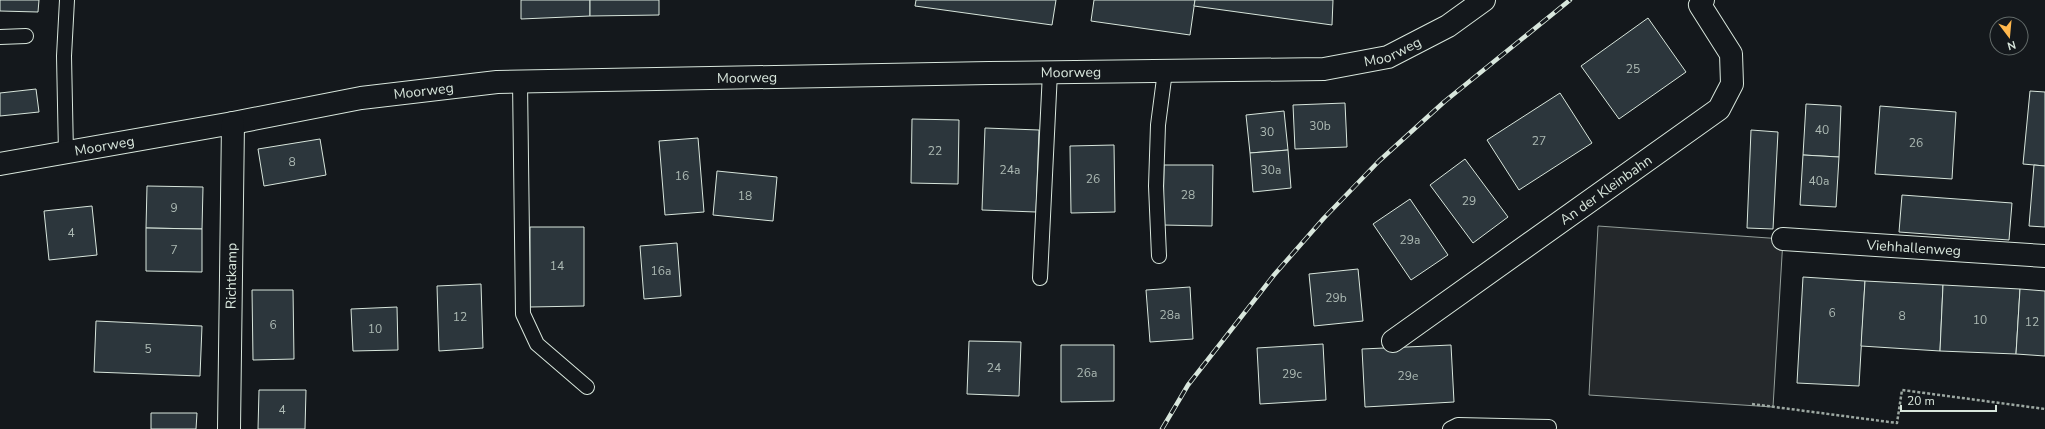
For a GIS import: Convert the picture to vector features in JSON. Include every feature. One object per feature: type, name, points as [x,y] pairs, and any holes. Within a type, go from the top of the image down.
[{"type":"street","name":"Moorweg","points":[[0,164],[66,154],[360,98],[497,82],[1050,72],[1324,69],[1388,57],[1448,26],[1484,0]]},
{"type":"street","name":"An der Kleinbahn","points":[[1393,341],[1719,109],[1732,84],[1731,54],[1700,5],[1703,0]]},
{"type":"street","name":"Richtkamp","points":[[229,429],[233,123]]},
{"type":"street","name":"Viehhallenweg","points":[[1783,239],[2045,256]]},
{"type":"lane","points":[[66,154],[64,56],[67,0]]},
{"type":"lane","points":[[0,37],[26,36]]},
{"type":"lane","points":[[1159,256],[1156,186],[1158,125],[1166,71]]},
{"type":"lane","points":[[1040,278],[1050,72]]},
{"type":"lane","points":[[520,82],[523,314],[537,344],[587,387]]},
{"type":"lane","points":[[1450,429],[1458,425],[1550,427]]},
{"type":"path","points":[[1752,404],[1897,423],[1902,390],[2045,409]]},
{"type":"shaded area","points":[[1598,226],[1783,239],[1773,407],[1589,395]]},
{"type":"building","points":[[0,0],[39,0],[38,12],[0,11]]},
{"type":"building","points":[[521,0],[590,0],[590,16],[521,19]]},
{"type":"building","points":[[590,0],[659,0],[659,15],[590,16]]},
{"type":"building","points":[[916,0],[1056,0],[1052,25],[915,6]]},
{"type":"building","points":[[1094,0],[1195,0],[1190,35],[1091,21]]},
{"type":"building","points":[[1195,0],[1333,0],[1332,25],[1194,6]]},
{"type":"building","points":[[1648,18],[1686,72],[1619,119],[1581,66]]},
{"type":"building","points":[[36,89],[39,112],[0,116],[0,93]]},
{"type":"building","points":[[2030,91],[2045,92],[2045,166],[2023,164]]},
{"type":"building","points":[[1560,93],[1592,143],[1519,190],[1487,140]]},
{"type":"building","points":[[1345,103],[1347,147],[1295,149],[1293,105]]},
{"type":"building","points":[[1806,104],[1841,106],[1839,157],[1803,155]]},
{"type":"building","points":[[1880,106],[1956,112],[1952,179],[1875,174]]},
{"type":"building","points":[[1284,111],[1288,150],[1250,153],[1246,115]]},
{"type":"building","points":[[912,119],[959,120],[958,184],[911,183]]},
{"type":"building","points":[[985,128],[1039,130],[1036,212],[982,210]]},
{"type":"building","points":[[1751,130],[1778,132],[1773,229],[1747,228]]},
{"type":"building","points":[[698,138],[704,212],[665,215],[659,141]]},
{"type":"building","points":[[320,139],[326,175],[264,186],[258,149]]},
{"type":"building","points":[[1114,145],[1115,212],[1071,213],[1070,146]]},
{"type":"building","points":[[1288,150],[1291,188],[1253,192],[1250,153]]},
{"type":"building","points":[[1803,155],[1839,157],[1836,207],[1800,205]]},
{"type":"building","points":[[1465,159],[1508,217],[1473,243],[1430,185]]},
{"type":"building","points":[[1164,165],[1213,165],[1212,226],[1163,225]]},
{"type":"building","points":[[2034,165],[2045,166],[2045,227],[2029,226]]},
{"type":"building","points":[[717,171],[777,177],[773,221],[713,215]]},
{"type":"building","points":[[147,186],[203,187],[202,229],[146,228]]},
{"type":"building","points":[[1902,195],[2012,203],[2009,240],[1899,232]]},
{"type":"building","points":[[1410,199],[1448,255],[1411,280],[1373,224]]},
{"type":"building","points":[[92,206],[97,255],[49,260],[44,211]]},
{"type":"building","points":[[530,227],[584,227],[584,306],[530,307]]},
{"type":"building","points":[[146,228],[202,229],[202,272],[146,271]]},
{"type":"building","points":[[677,243],[681,296],[644,299],[640,246]]},
{"type":"building","points":[[1358,269],[1363,321],[1314,326],[1309,274]]},
{"type":"building","points":[[1803,277],[1865,281],[1859,386],[1797,383]]},
{"type":"building","points":[[1865,281],[1943,285],[1940,351],[1861,346]]},
{"type":"building","points":[[481,284],[483,348],[439,351],[437,286]]},
{"type":"building","points":[[1943,285],[2020,289],[2016,354],[1940,351]]},
{"type":"building","points":[[1190,287],[1193,339],[1150,342],[1146,290]]},
{"type":"building","points":[[2020,289],[2045,291],[2045,356],[2016,354]]},
{"type":"building","points":[[252,290],[293,290],[294,359],[253,360]]},
{"type":"building","points":[[397,307],[398,350],[353,351],[351,309]]},
{"type":"building","points":[[96,321],[202,326],[200,376],[94,372]]},
{"type":"building","points":[[969,341],[1021,342],[1019,396],[967,394]]},
{"type":"building","points":[[1323,344],[1326,400],[1260,404],[1257,348]]},
{"type":"building","points":[[1061,345],[1114,345],[1114,401],[1061,402]]},
{"type":"building","points":[[1451,345],[1454,402],[1365,407],[1362,349]]},
{"type":"building","points":[[259,390],[306,390],[305,429],[258,429]]},
{"type":"building","points":[[151,413],[197,413],[196,429],[151,429]]},
{"type":"railway","points":[[1162,429],[1188,385],[1274,275],[1324,218],[1379,161],[1444,102],[1570,0]]}]
